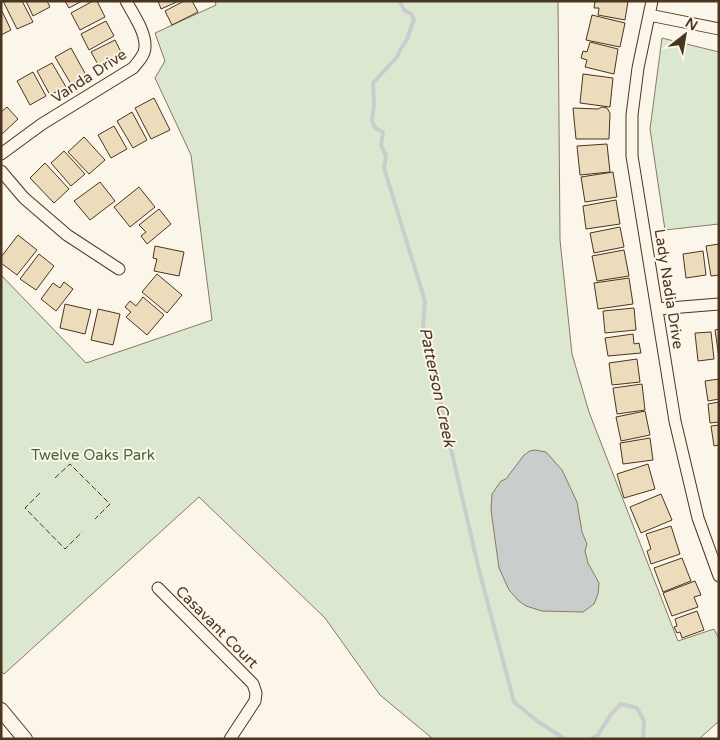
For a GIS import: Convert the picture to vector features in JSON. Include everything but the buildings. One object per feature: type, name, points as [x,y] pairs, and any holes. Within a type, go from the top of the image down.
[{"type":"street","name":"Vanda Drive","points":[[1,154],[42,124],[133,68],[141,59],[146,48],[143,35],[126,1]]},
{"type":"street","name":"Lady Nadia Drive","points":[[652,1],[638,68],[632,115],[632,156],[675,421],[698,518],[719,576]]},
{"type":"street","points":[[649,15],[719,29]]},
{"type":"street","points":[[1,171],[24,198],[66,235],[119,269]]},
{"type":"street","points":[[657,309],[719,304]]},
{"type":"street","name":"Casavant Court","points":[[158,588],[253,684],[256,693],[254,701],[230,739]]},
{"type":"street","points":[[1,710],[25,739]]},
{"type":"green space","name":"Twelve Oaks Park","points":[[215,1],[558,1],[560,240],[572,354],[589,412],[678,641],[714,629],[719,639],[719,721],[699,739],[433,739],[380,695],[325,618],[199,497],[4,674],[1,671],[1,275],[86,363],[212,320],[191,155],[155,78],[165,61],[155,33],[216,5]]},
{"type":"green space","points":[[662,38],[719,52],[719,224],[665,230],[650,129]]},
{"type":"shaded area","points":[[535,450],[546,452],[562,470],[577,502],[582,532],[587,544],[585,551],[588,563],[599,583],[598,594],[594,604],[583,612],[542,611],[526,606],[509,590],[499,568],[491,510],[492,494],[524,455]]},
{"type":"waterway","name":"Patterson Creek","points":[[400,1],[404,10],[411,14],[414,19],[407,39],[397,57],[373,83],[374,105],[372,120],[375,128],[383,132],[381,145],[386,156],[384,168],[425,301],[423,328],[479,570],[514,702],[537,721],[565,739]]},
{"type":"waterway","name":"Patterson Creek","points":[[591,739],[598,735],[611,714],[621,704],[637,708],[644,721],[643,739]]},
{"type":"fence","points":[[55,478],[70,464],[110,504],[95,519]]},
{"type":"fence","points":[[40,493],[25,508],[65,549],[82,532]]}]
